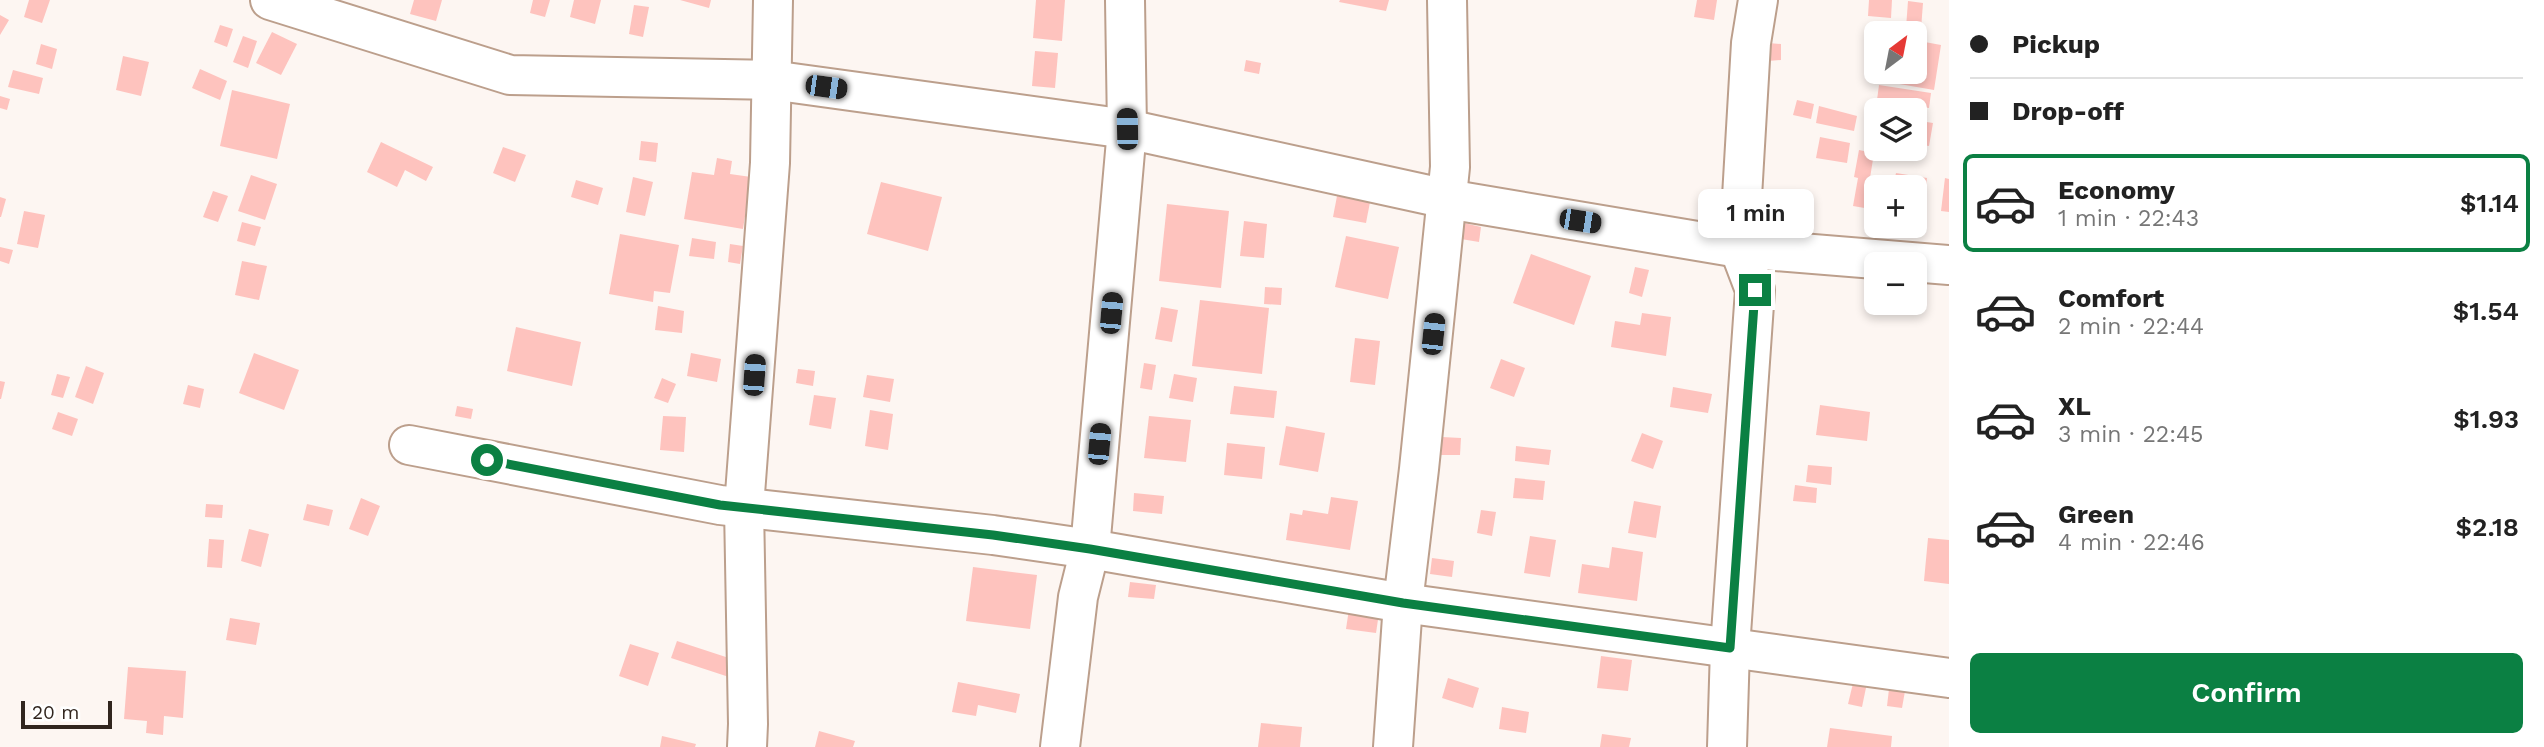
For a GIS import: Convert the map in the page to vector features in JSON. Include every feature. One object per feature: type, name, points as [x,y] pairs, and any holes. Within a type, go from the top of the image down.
[{"type":"street","points":[[270,0],[510,75],[771,80],[1127,129],[1447,200],[1739,248],[1949,265]]},
{"type":"street","points":[[747,747],[744,508],[770,163],[773,0]]},
{"type":"street","points":[[1060,747],[1078,597],[1090,549],[1127,129],[1125,0]]},
{"type":"street","points":[[1393,747],[1403,603],[1450,167],[1447,0]]},
{"type":"street","points":[[1727,747],[1730,648],[1755,290],[1739,248],[1751,43],[1758,0]]},
{"type":"street","points":[[409,445],[744,508],[993,535],[1403,603],[1949,678]]},
{"type":"building","points":[[29,0],[50,0],[42,23],[24,17]]},
{"type":"building","points":[[414,0],[442,0],[436,21],[410,14]]},
{"type":"building","points":[[533,0],[550,0],[545,17],[530,13]]},
{"type":"building","points":[[574,0],[601,0],[595,24],[570,17]]},
{"type":"building","points":[[680,0],[711,0],[709,8]]},
{"type":"building","points":[[1036,0],[1065,0],[1062,41],[1033,38]]},
{"type":"building","points":[[1389,0],[1386,11],[1339,2]]},
{"type":"building","points":[[1697,0],[1717,0],[1714,20],[1694,17]]},
{"type":"building","points":[[1869,0],[1892,0],[1891,18],[1868,16]]},
{"type":"building","points":[[1908,1],[1923,3],[1922,21],[1907,21]]},
{"type":"building","points":[[634,5],[649,7],[643,37],[629,34]]},
{"type":"building","points":[[0,15],[9,20],[0,35]]},
{"type":"building","points":[[220,25],[233,29],[227,47],[214,42]]},
{"type":"building","points":[[272,32],[297,44],[281,75],[256,63]]},
{"type":"building","points":[[243,36],[257,41],[248,68],[233,62]]},
{"type":"building","points":[[1927,42],[1941,45],[1934,90],[1899,84],[1927,84]]},
{"type":"building","points":[[1768,43],[1781,44],[1781,60],[1768,61]]},
{"type":"building","points":[[41,44],[57,49],[52,69],[36,64]]},
{"type":"building","points":[[1035,51],[1058,53],[1055,88],[1032,86]]},
{"type":"building","points":[[123,56],[149,62],[141,96],[116,90]]},
{"type":"building","points":[[1246,60],[1261,63],[1259,74],[1244,71]]},
{"type":"building","points":[[200,69],[227,81],[220,100],[192,88]]},
{"type":"building","points":[[13,70],[43,78],[39,94],[8,87]]},
{"type":"building","points":[[1879,85],[1931,93],[1929,108],[1927,98],[1877,98]]},
{"type":"building","points":[[232,90],[290,104],[277,159],[220,146]]},
{"type":"building","points":[[0,96],[10,99],[7,110],[0,108]]},
{"type":"building","points":[[1797,100],[1814,104],[1811,119],[1793,115]]},
{"type":"building","points":[[1819,106],[1857,116],[1854,131],[1816,123]]},
{"type":"building","points":[[1927,122],[1933,123],[1927,146]]},
{"type":"building","points":[[1820,137],[1850,143],[1847,163],[1816,158]]},
{"type":"building","points":[[641,141],[658,143],[656,162],[639,160]]},
{"type":"building","points":[[381,142],[433,167],[426,181],[405,170],[397,187],[367,172]]},
{"type":"building","points":[[503,147],[526,155],[515,182],[493,173]]},
{"type":"building","points":[[1859,150],[1864,151],[1864,161],[1873,161],[1870,175],[1864,175],[1864,208],[1853,206],[1858,178],[1854,177]]},
{"type":"building","points":[[717,158],[732,161],[730,174],[751,177],[743,229],[684,219],[692,172],[714,175]]},
{"type":"building","points":[[251,175],[277,184],[265,220],[238,211]]},
{"type":"building","points":[[633,177],[653,182],[645,216],[626,212]]},
{"type":"building","points":[[1945,178],[1949,179],[1949,212],[1941,211]]},
{"type":"building","points":[[576,180],[603,188],[598,205],[571,197]]},
{"type":"building","points":[[881,182],[942,197],[928,251],[867,234]]},
{"type":"building","points":[[213,191],[228,196],[218,222],[203,217]]},
{"type":"building","points":[[1337,196],[1370,202],[1366,223],[1333,217]]},
{"type":"building","points":[[0,197],[6,199],[1,217],[0,217]]},
{"type":"building","points":[[1167,204],[1229,211],[1221,288],[1159,281]]},
{"type":"building","points":[[24,211],[45,215],[38,248],[17,244]]},
{"type":"building","points":[[1244,221],[1267,224],[1264,258],[1240,256]]},
{"type":"building","points":[[242,222],[261,227],[255,246],[237,241]]},
{"type":"building","points":[[1464,223],[1481,227],[1479,242],[1461,239]]},
{"type":"building","points":[[620,234],[679,245],[670,293],[654,291],[653,302],[609,294]]},
{"type":"building","points":[[1346,236],[1399,247],[1388,299],[1335,287]]},
{"type":"building","points":[[692,238],[716,242],[714,259],[689,256]]},
{"type":"building","points":[[730,244],[743,246],[740,264],[728,262]]},
{"type":"building","points":[[0,247],[13,250],[9,264],[0,261]]},
{"type":"building","points":[[1531,254],[1591,276],[1574,325],[1513,303]]},
{"type":"building","points":[[242,261],[267,266],[259,300],[235,295]]},
{"type":"building","points":[[1635,267],[1649,270],[1642,297],[1629,293]]},
{"type":"building","points":[[1265,287],[1282,288],[1281,305],[1264,304]]},
{"type":"building","points":[[1200,300],[1269,308],[1262,374],[1192,366]]},
{"type":"building","points":[[658,306],[684,311],[682,333],[655,330]]},
{"type":"building","points":[[1161,307],[1178,310],[1172,342],[1155,339]]},
{"type":"building","points":[[1642,313],[1671,317],[1666,356],[1611,347],[1615,321],[1640,325]]},
{"type":"building","points":[[516,327],[581,342],[572,386],[507,371]]},
{"type":"building","points":[[1355,338],[1380,341],[1375,385],[1350,382]]},
{"type":"building","points":[[254,353],[299,370],[284,410],[239,393]]},
{"type":"building","points":[[691,353],[721,359],[717,382],[687,376]]},
{"type":"building","points":[[1501,359],[1525,368],[1514,397],[1490,388]]},
{"type":"building","points":[[1144,363],[1156,365],[1152,390],[1140,388]]},
{"type":"building","points":[[86,366],[104,373],[93,404],[75,397]]},
{"type":"building","points":[[798,369],[815,371],[813,386],[796,383]]},
{"type":"building","points":[[57,374],[70,377],[63,398],[51,395]]},
{"type":"building","points":[[1174,374],[1197,378],[1193,402],[1169,398]]},
{"type":"building","points":[[867,375],[894,379],[890,402],[863,397]]},
{"type":"building","points":[[662,378],[676,384],[668,403],[654,398]]},
{"type":"building","points":[[0,381],[5,382],[1,399],[0,399]]},
{"type":"building","points":[[188,385],[204,389],[200,408],[183,404]]},
{"type":"building","points":[[1234,386],[1277,391],[1274,418],[1230,414]]},
{"type":"building","points":[[1673,387],[1712,394],[1708,413],[1670,407]]},
{"type":"building","points":[[814,395],[836,398],[831,429],[809,425]]},
{"type":"building","points":[[1820,405],[1870,412],[1867,441],[1816,435]]},
{"type":"building","points":[[457,406],[473,409],[471,419],[455,416]]},
{"type":"building","points":[[870,410],[893,414],[888,450],[865,446]]},
{"type":"building","points":[[58,412],[78,419],[72,436],[52,429]]},
{"type":"building","points":[[663,416],[686,417],[684,452],[660,450]]},
{"type":"building","points":[[1149,416],[1191,420],[1186,462],[1144,458]]},
{"type":"building","points":[[1286,426],[1325,433],[1318,472],[1279,465]]},
{"type":"building","points":[[1642,433],[1663,441],[1653,469],[1631,461]]},
{"type":"building","points":[[1442,437],[1461,438],[1460,455],[1441,455]]},
{"type":"building","points":[[1227,443],[1265,447],[1262,479],[1224,475]]},
{"type":"building","points":[[1516,446],[1551,450],[1549,465],[1515,461]]},
{"type":"building","points":[[1808,465],[1832,467],[1831,485],[1806,482]]},
{"type":"building","points":[[1515,478],[1545,481],[1543,500],[1513,498]]},
{"type":"building","points":[[1795,485],[1817,488],[1816,503],[1793,501]]},
{"type":"building","points":[[1134,493],[1164,496],[1162,514],[1133,511]]},
{"type":"building","points":[[1331,497],[1358,501],[1350,550],[1286,540],[1290,513],[1302,515],[1303,510],[1328,514]]},
{"type":"building","points":[[361,498],[380,506],[368,536],[349,529]]},
{"type":"building","points":[[1634,501],[1661,506],[1656,538],[1628,533]]},
{"type":"building","points":[[206,504],[223,505],[222,518],[205,517]]},
{"type":"building","points":[[307,504],[333,510],[329,526],[303,520]]},
{"type":"building","points":[[1481,510],[1496,512],[1492,536],[1477,533]]},
{"type":"building","points":[[249,529],[269,534],[261,567],[241,561]]},
{"type":"building","points":[[1530,536],[1556,540],[1550,577],[1524,573]]},
{"type":"building","points":[[1928,538],[1949,540],[1949,584],[1924,581]]},
{"type":"building","points":[[209,539],[224,540],[222,568],[207,567]]},
{"type":"building","points":[[1612,547],[1643,552],[1637,601],[1578,593],[1582,564],[1609,568]]},
{"type":"building","points":[[1432,558],[1454,561],[1452,577],[1430,574]]},
{"type":"building","points":[[973,567],[1037,575],[1030,629],[966,621]]},
{"type":"building","points":[[1130,582],[1156,585],[1154,599],[1128,597]]},
{"type":"building","points":[[1349,609],[1379,613],[1376,633],[1346,629]]},
{"type":"building","points":[[230,618],[260,623],[256,645],[226,640]]},
{"type":"building","points":[[677,641],[735,660],[729,677],[671,658]]},
{"type":"building","points":[[630,644],[659,653],[648,686],[619,676]]},
{"type":"building","points":[[1601,656],[1632,660],[1628,691],[1597,688]]},
{"type":"building","points":[[128,667],[186,671],[183,718],[164,716],[163,735],[146,733],[147,721],[124,719]]},
{"type":"building","points":[[1855,675],[1868,678],[1862,707],[1848,704]]},
{"type":"building","points":[[1448,678],[1479,688],[1473,708],[1442,698]]},
{"type":"building","points":[[958,682],[1020,694],[1016,713],[978,705],[976,716],[952,712]]},
{"type":"building","points":[[1889,689],[1905,691],[1902,708],[1887,706]]},
{"type":"building","points":[[1502,707],[1529,712],[1526,733],[1499,729]]},
{"type":"building","points":[[1261,723],[1302,727],[1300,747],[1258,747]]},
{"type":"building","points":[[1830,728],[1892,736],[1891,747],[1827,747]]},
{"type":"building","points":[[819,731],[855,741],[853,747],[815,747]]},
{"type":"building","points":[[1602,734],[1631,738],[1629,747],[1600,747]]},
{"type":"building","points":[[662,736],[696,744],[695,747],[660,747]]},
{"type":"route","points":[[487,460],[720,505],[993,535],[1403,603],[1730,648],[1755,290]]}]
